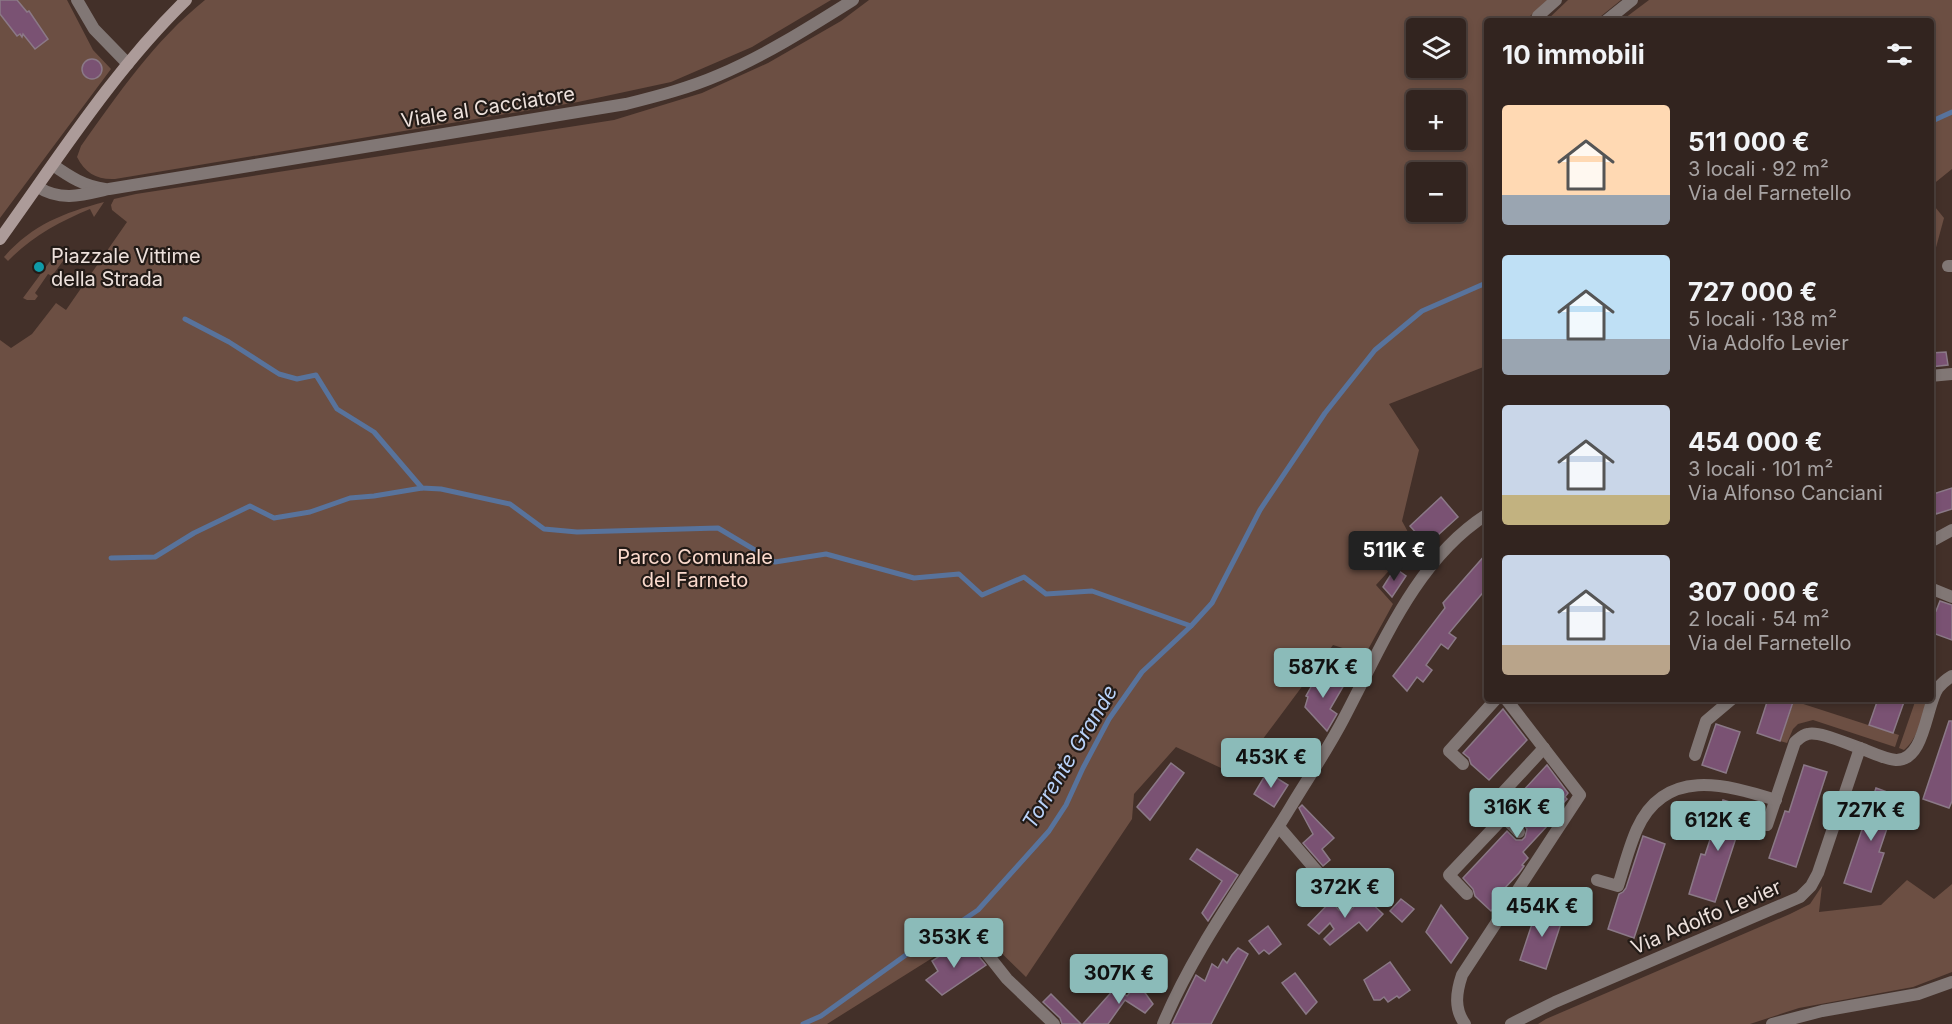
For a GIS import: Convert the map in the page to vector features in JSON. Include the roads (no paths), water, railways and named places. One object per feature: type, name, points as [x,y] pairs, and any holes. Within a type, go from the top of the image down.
[{"type":"main road","points":[[0,239],[128,64],[157,28],[186,0]]},
{"type":"street","points":[[77,0],[94,29],[128,64]]},
{"type":"street","name":"Viale al Cacciatore","points":[[109,189],[598,110],[644,99],[720,75],[756,57],[853,0]]},
{"type":"street","points":[[1537,18],[1556,0]]},
{"type":"street","points":[[1610,18],[1632,0]]},
{"type":"street","points":[[53,165],[82,183],[109,189]]},
{"type":"street","points":[[38,187],[50,194],[62,197],[85,195],[109,189]]},
{"type":"street","points":[[1934,376],[1952,374]]},
{"type":"street","points":[[1162,1024],[1206,941],[1279,827],[1341,723],[1405,604],[1427,569],[1448,547],[1484,517]]},
{"type":"street","points":[[1934,540],[1952,530]]},
{"type":"street","points":[[1934,590],[1952,597]]},
{"type":"street","points":[[1934,688],[1952,676]]},
{"type":"street","points":[[1462,764],[1449,751],[1493,702]]},
{"type":"street","points":[[1466,1024],[1460,1016],[1456,1000],[1462,975],[1580,795],[1508,702]]},
{"type":"street","points":[[1695,755],[1706,721],[1728,702]]},
{"type":"street","points":[[1767,825],[1796,742],[1803,736],[1809,733],[1818,734],[1896,760],[1905,758],[1913,752],[1919,741],[1930,702]]},
{"type":"street","points":[[1519,832],[1504,817],[1495,801],[1544,748]]},
{"type":"street","name":"Via Adolfo Levier","points":[[1511,1024],[1555,1002],[1800,897],[1811,886],[1818,873],[1860,748]]},
{"type":"street","points":[[1597,880],[1618,886],[1638,828],[1649,809],[1665,794],[1699,784],[1719,785],[1776,800]]},
{"type":"street","points":[[1467,894],[1449,875],[1504,817]]},
{"type":"street","points":[[1279,827],[1345,904]]},
{"type":"street","points":[[969,931],[1007,979],[1054,1024]]},
{"type":"street","points":[[1772,1024],[1822,1011],[1918,994],[1952,982]]},
{"type":"waterway","name":"Torrente Grande","points":[[1934,120],[1952,112]]},
{"type":"waterway","name":"Torrente Grande","points":[[803,1024],[821,1016],[917,947],[944,933],[978,910],[1049,831],[1066,805],[1109,719],[1142,672],[1212,603],[1260,510],[1325,413],[1375,350],[1422,311],[1484,284]]},
{"type":"waterway","points":[[185,319],[229,342],[279,374],[297,379],[316,375],[337,409],[374,432],[422,488],[441,489],[510,504],[544,529],[577,532],[718,528],[775,562],[826,554],[914,578],[959,574],[982,595],[1024,577],[1046,594],[1092,591],[1191,626]]},
{"type":"waterway","points":[[111,558],[155,557],[194,533],[250,506],[274,518],[310,512],[350,498],[422,488]]},
{"type":"place","name":"Piazzale Vittime della Strada","points":[[39,267]]},
{"type":"park label","name":"Parco Comunale del Farneto","points":[[695,568]]}]
